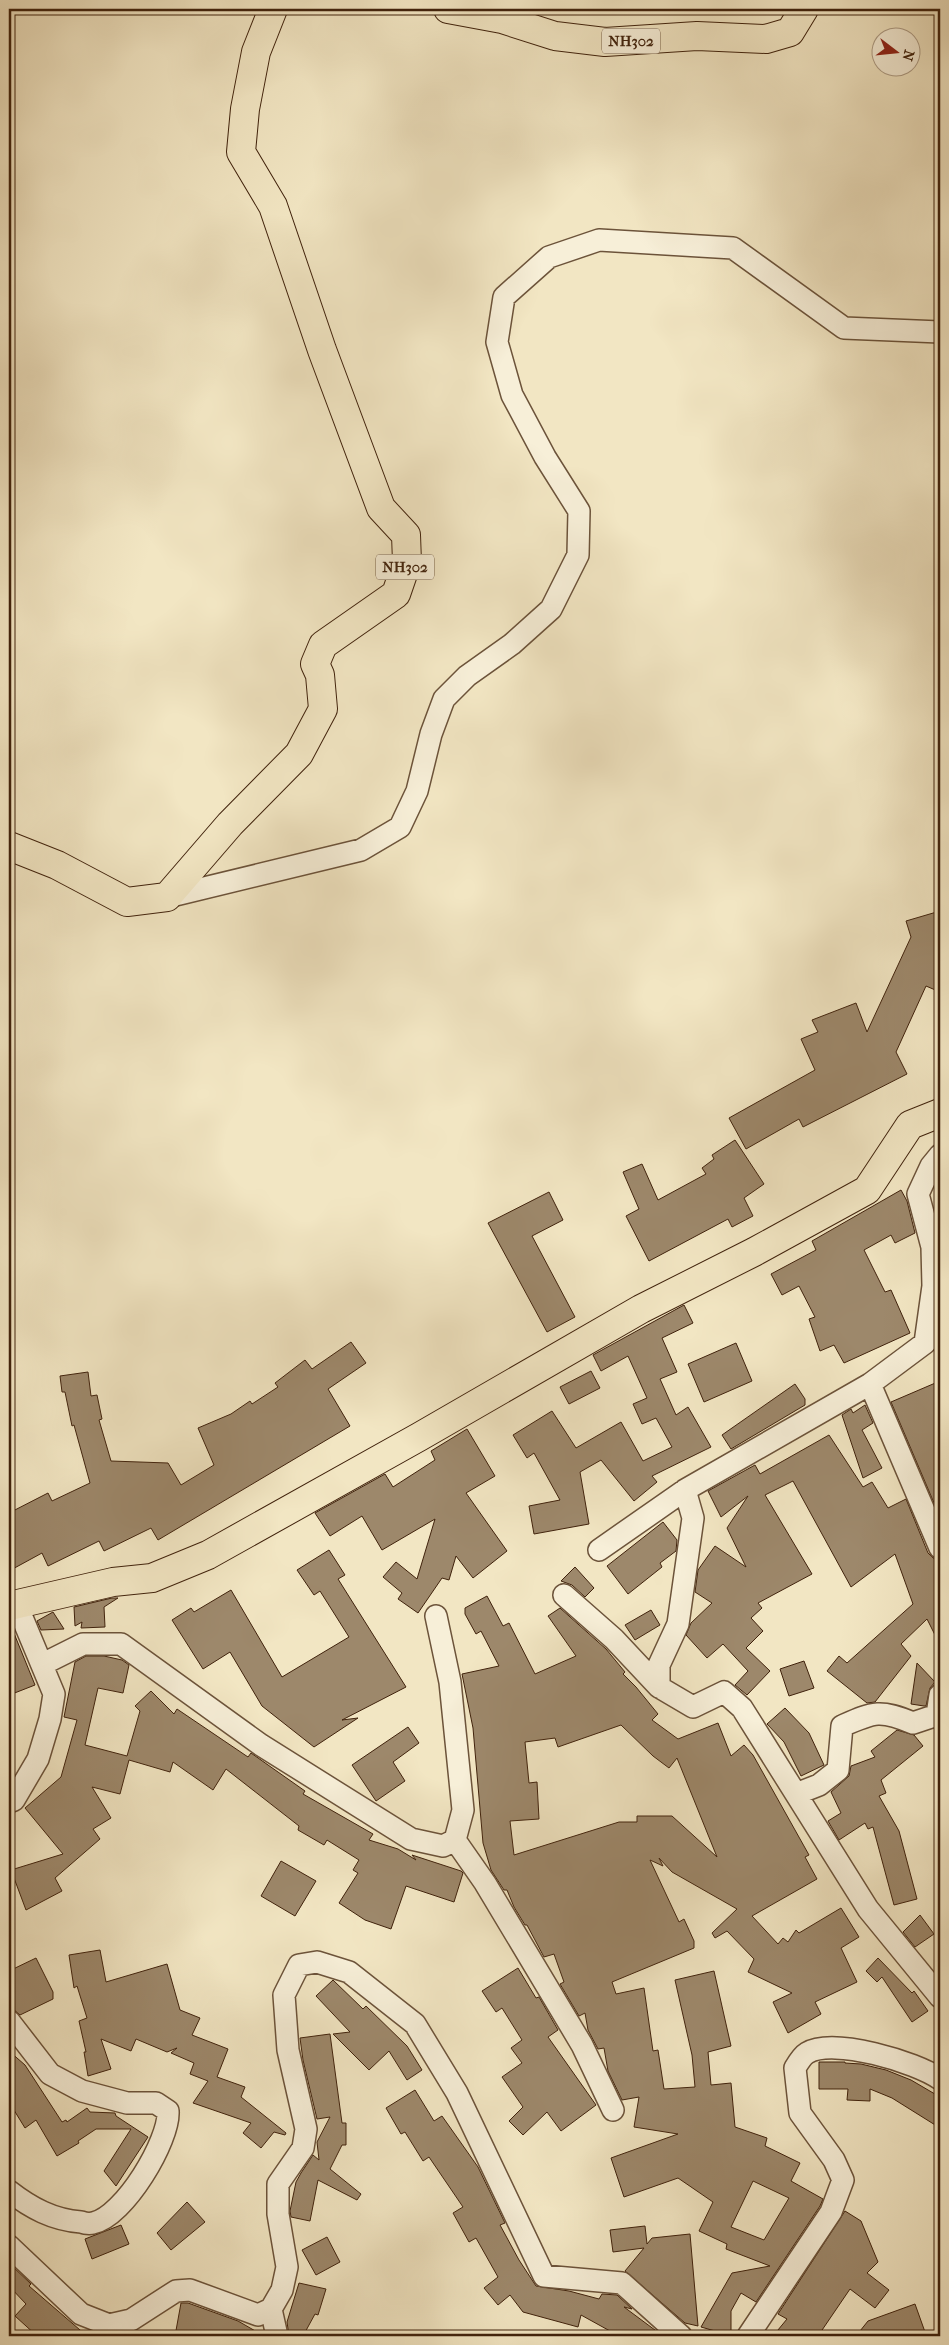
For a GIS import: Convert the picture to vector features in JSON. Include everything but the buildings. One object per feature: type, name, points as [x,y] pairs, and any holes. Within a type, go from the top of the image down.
[{"type":"main road","name":"NH302","points":[[167,897],[230,824],[299,754],[322,709],[320,675],[315,664],[323,645],[396,594],[407,562],[406,535],[381,508],[322,350],[273,206],[241,152],[245,109],[256,52],[273,9]]},
{"type":"main road","name":"NH302","points":[[448,9],[502,19],[555,36],[605,42],[697,36],[766,39],[790,32],[804,9]]},
{"type":"main road","points":[[9,846],[57,865],[128,902],[167,897]]},
{"type":"main road","points":[[12,1604],[114,1582],[152,1578],[208,1555],[419,1437],[641,1309],[754,1252],[867,1190],[910,1125],[940,1114]]},
{"type":"street","points":[[167,897],[361,850],[400,827],[417,791],[431,734],[444,699],[467,676],[512,644],[551,609],[578,555],[579,511],[545,458],[512,396],[497,342],[504,297],[549,257],[599,240],[733,248],[844,328],[940,332]]},
{"type":"street","points":[[599,1550],[685,1490],[870,1384],[933,1341],[932,1247],[918,1194],[931,1166],[940,1155]]},
{"type":"street","points":[[870,1384],[940,1548]]},
{"type":"street","points":[[659,1687],[660,1665],[678,1624],[693,1518],[685,1490]]},
{"type":"street","points":[[564,1595],[614,1639],[659,1687],[693,1706],[724,1692],[742,1708],[868,1910],[940,1997]]},
{"type":"street","points":[[9,1802],[14,1800],[38,1759],[50,1719],[54,1694],[43,1664],[12,1604]]},
{"type":"street","points":[[436,1616],[450,1682],[463,1810],[455,1840],[485,1883],[582,2045],[613,2110]]},
{"type":"street","points":[[43,1664],[83,1644],[121,1644],[261,1745],[411,1839],[442,1846],[455,1840]]},
{"type":"street","points":[[796,1794],[819,1785],[838,1770],[842,1726],[868,1715],[889,1713],[913,1723],[937,1715],[940,1695]]},
{"type":"street","points":[[9,2246],[81,2314],[109,2325],[131,2320],[176,2291],[190,2290],[258,2315],[271,2308],[282,2290],[287,2268],[278,2214],[278,2184],[303,2148],[306,2129],[288,2050],[284,1994],[299,1965],[317,1962],[349,1972],[415,2024],[457,2093],[544,2276],[622,2283],[681,2336]]},
{"type":"street","points":[[9,2021],[50,2074],[82,2091],[128,2103],[156,2103],[168,2111],[168,2122],[143,2178],[119,2208],[93,2223],[62,2220],[29,2206],[9,2191]]},
{"type":"street","points":[[748,2336],[831,2212],[843,2180],[834,2160],[800,2113],[795,2068],[807,2053],[835,2047],[880,2054],[929,2071],[940,2078]]},
{"type":"street","points":[[271,2308],[276,2336]]}]
